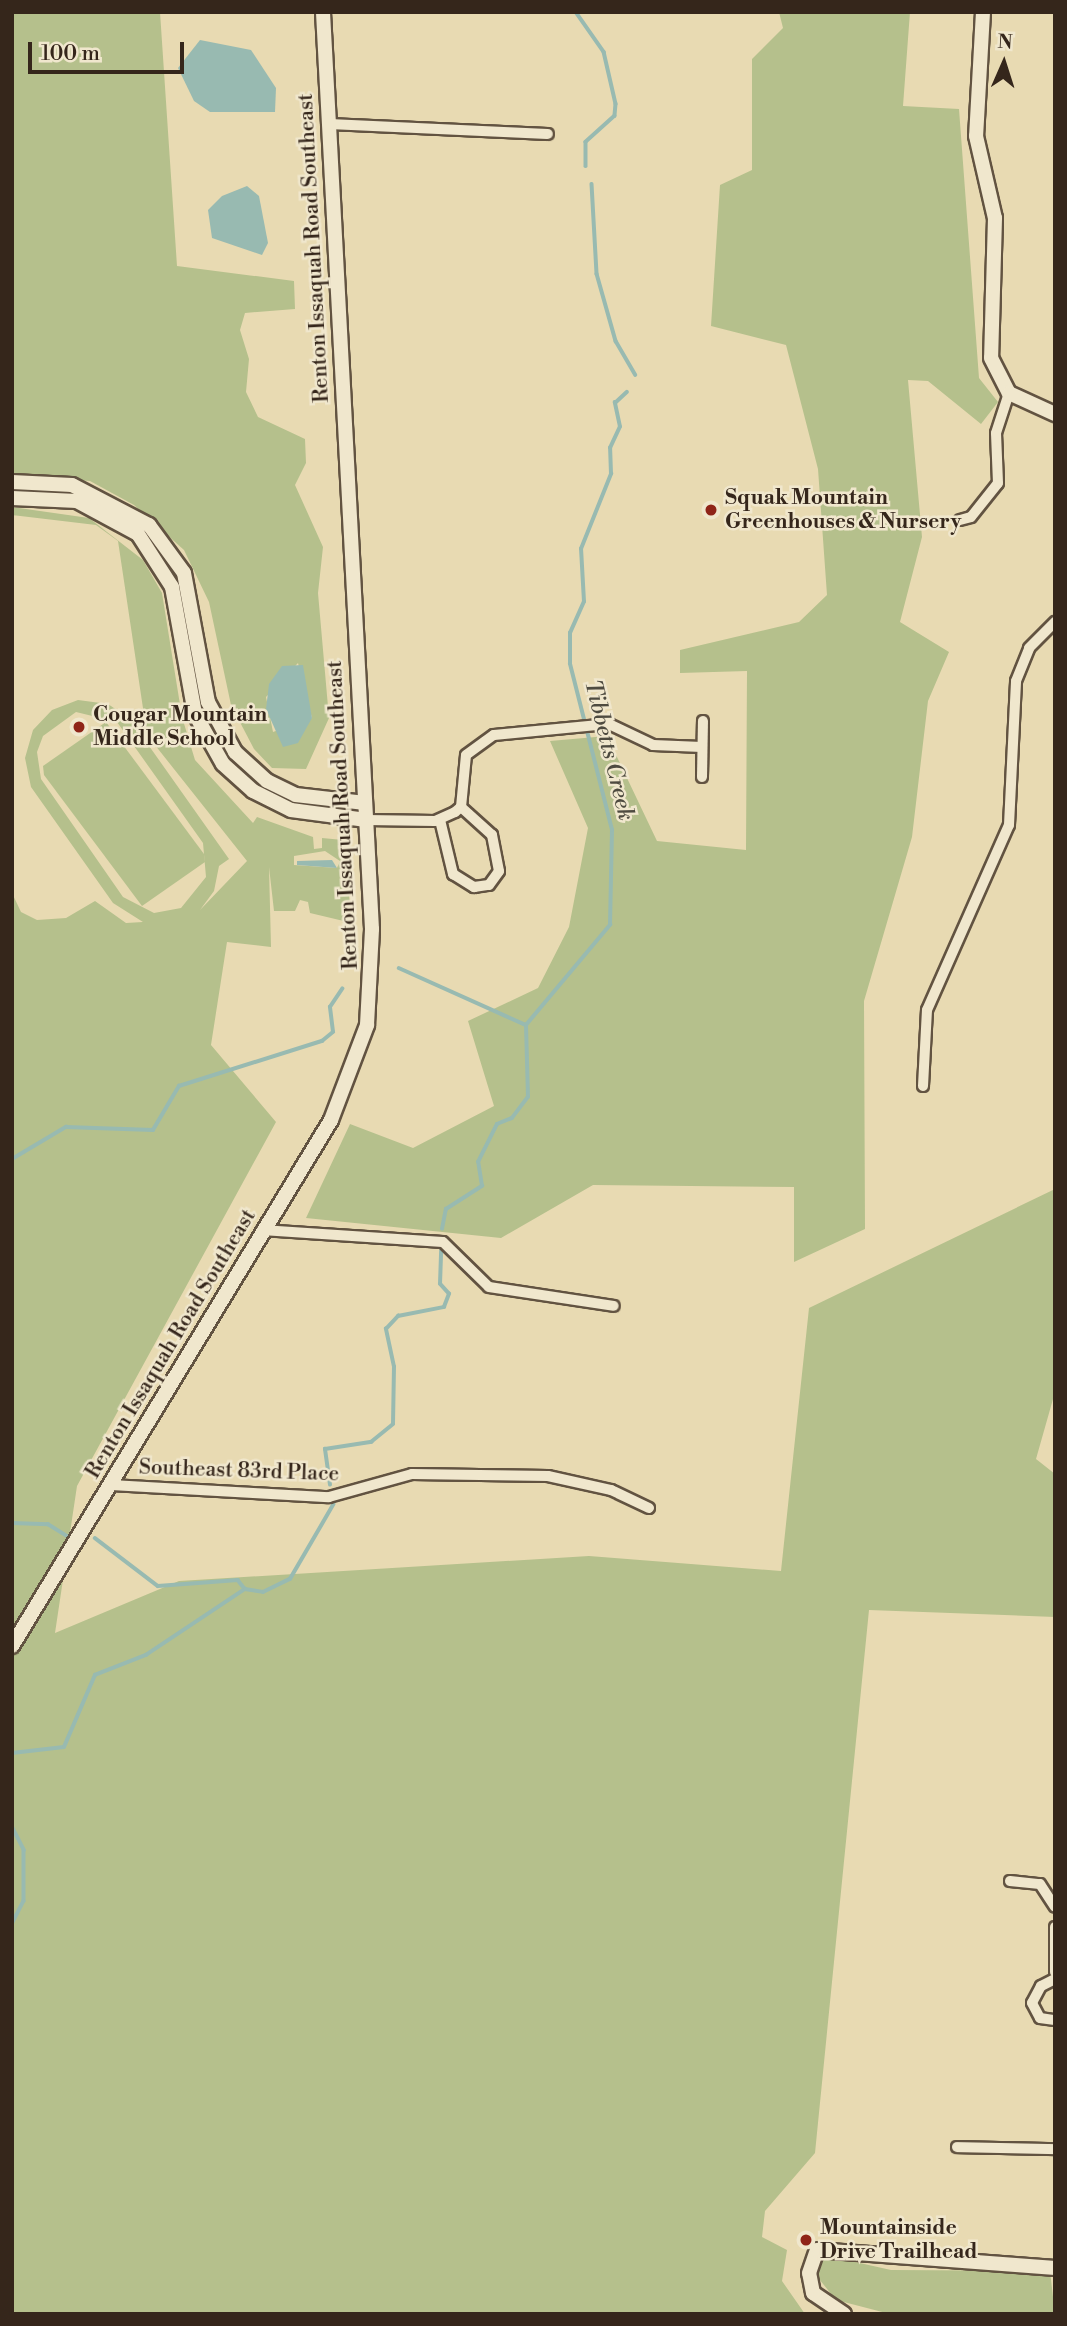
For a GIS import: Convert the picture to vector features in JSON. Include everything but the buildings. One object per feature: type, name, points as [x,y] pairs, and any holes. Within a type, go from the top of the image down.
[{"type":"street","name":"Renton Issaquah Road Southeast","points":[[12,1646],[342,1097],[367,1025],[374,956],[323,12]]},
{"type":"street","points":[[983,12],[976,136],[995,218],[990,346],[995,373],[1009,393],[1055,414]]},
{"type":"street","points":[[329,124],[548,134]]},
{"type":"street","points":[[960,520],[971,517],[998,484],[996,433],[1009,393]]},
{"type":"street","points":[[12,482],[80,488],[149,525],[184,573],[208,702],[235,752],[267,781],[296,795],[365,803]]},
{"type":"street","points":[[12,498],[77,501],[138,534],[172,587],[195,714],[223,764],[253,791],[291,810],[366,820],[440,820],[461,807]]},
{"type":"street","points":[[923,1086],[927,1010],[1009,825],[1019,670],[1036,638],[1055,622]]},
{"type":"street","points":[[702,777],[703,721]]},
{"type":"street","points":[[461,807],[463,764],[477,742],[563,728],[610,724],[653,745],[702,747]]},
{"type":"street","points":[[440,820],[453,874],[474,887],[489,885],[499,871],[492,835],[461,807]]},
{"type":"street","points":[[262,1230],[443,1242],[489,1287],[614,1306]]},
{"type":"street","name":"Southeast 83rd Place","points":[[111,1485],[329,1497],[412,1474],[548,1476],[611,1490],[649,1508]]},
{"type":"street","points":[[1010,1881],[1040,1884],[1055,1907]]},
{"type":"street","points":[[1055,1927],[1055,1972]]},
{"type":"street","points":[[1055,1979],[1041,1986],[1032,2003],[1040,2018],[1055,2020]]},
{"type":"street","points":[[957,2147],[1055,2149]]},
{"type":"street","points":[[844,2314],[813,2293],[809,2273],[817,2250],[1055,2268]]},
{"type":"green space","points":[[12,12],[160,12],[177,266],[294,281],[295,309],[245,313],[240,330],[249,359],[246,392],[258,417],[305,439],[306,463],[295,485],[323,547],[318,593],[329,718],[306,769],[272,768],[254,749],[231,705],[209,602],[184,550],[134,505],[90,481],[12,475]],"holes":[[[298,663],[312,718],[273,732],[266,697]]]},
{"type":"green space","points":[[779,12],[910,12],[903,106],[959,109],[979,378],[998,402],[981,424],[928,381],[908,380],[922,537],[900,622],[949,652],[928,701],[912,837],[864,1001],[865,1229],[794,1262],[794,1187],[593,1185],[501,1238],[306,1218],[350,1124],[413,1148],[494,1106],[468,1021],[538,988],[569,927],[588,828],[550,741],[607,736],[657,841],[746,850],[747,671],[680,673],[680,650],[799,622],[827,595],[818,469],[786,345],[711,326],[720,185],[752,170],[752,59],[783,28]]},
{"type":"green space","points":[[12,507],[89,518],[143,560],[162,593],[182,717],[195,760],[253,823],[257,817],[313,837],[314,849],[322,848],[322,838],[343,840],[352,923],[310,913],[308,902],[300,900],[295,911],[274,911],[269,867],[271,947],[227,942],[211,1045],[276,1122],[77,1486],[55,1633],[179,1581],[589,1556],[781,1571],[809,1308],[1055,1189],[1055,1392],[1036,1459],[1055,1474],[1055,1617],[869,1610],[815,2153],[765,2211],[762,2237],[787,2250],[782,2281],[805,2314],[12,2314],[12,893],[21,912],[37,920],[66,918],[95,901],[126,923],[143,922],[113,903],[31,787],[25,758],[33,730],[52,710],[78,700],[108,704],[130,719],[229,859],[219,866],[214,891],[200,910],[247,861],[147,735],[118,541],[96,525],[12,515]],"holes":[[[76,712],[117,722],[203,843],[206,877],[181,908],[154,913],[123,897],[41,779],[37,752],[43,736]],[[325,851],[340,861],[337,868],[294,865],[294,856]]]},
{"type":"green space","points":[[106,722],[204,854],[205,862],[142,906],[44,775],[43,766]]},
{"type":"green space","points":[[815,2253],[891,2270],[1050,2271],[1055,2314],[890,2314],[836,2300],[811,2269]]},
{"type":"water","points":[[200,40],[251,50],[276,88],[275,112],[210,112],[194,101],[178,68]]},
{"type":"water","points":[[247,186],[259,196],[268,243],[262,255],[212,238],[208,210],[222,196]]},
{"type":"water","points":[[303,665],[312,718],[298,743],[283,747],[266,709],[269,684],[282,666]]},
{"type":"water","points":[[332,860],[337,868],[297,865],[297,861]]},
{"type":"waterway","name":"Tibbetts Creek","points":[[576,12],[604,52],[616,104],[615,116],[586,142],[586,166]]},
{"type":"waterway","name":"Tibbetts Creek","points":[[592,184],[597,274],[616,341],[636,375]]},
{"type":"waterway","name":"Tibbetts Creek","points":[[442,1229],[446,1209],[482,1186],[478,1162],[497,1124],[512,1118],[528,1097],[526,1025],[610,925],[612,830],[570,664],[570,633],[584,602],[581,549],[611,474],[610,448],[620,427],[615,403],[627,392]]},
{"type":"waterway","points":[[399,968],[526,1025]]},
{"type":"waterway","points":[[12,1159],[66,1127],[153,1130],[179,1086],[322,1041],[333,1032],[330,1007],[342,989]]},
{"type":"waterway","name":"Tibbetts Creek","points":[[330,1485],[325,1449],[371,1442],[393,1424],[394,1367],[386,1329],[398,1316],[444,1307],[449,1294],[440,1284],[441,1251]]},
{"type":"waterway","name":"Tibbetts Creek","points":[[12,1753],[64,1747],[95,1675],[146,1655],[245,1589],[263,1592],[290,1579],[333,1505]]},
{"type":"waterway","points":[[12,1523],[48,1524],[67,1536]]},
{"type":"waterway","points":[[95,1538],[158,1586],[238,1580],[245,1589]]},
{"type":"waterway","name":"Tibbetts Creek","points":[[12,1826],[24,1850],[24,1901],[12,1925]]},
{"type":"place","name":"Squak Mountain Greenhouses & Nursery","points":[[711,510]]},
{"type":"place","name":"Cougar Mountain Middle School","points":[[79,727]]},
{"type":"place","name":"Mountainside Drive Trailhead","points":[[806,2240]]}]
